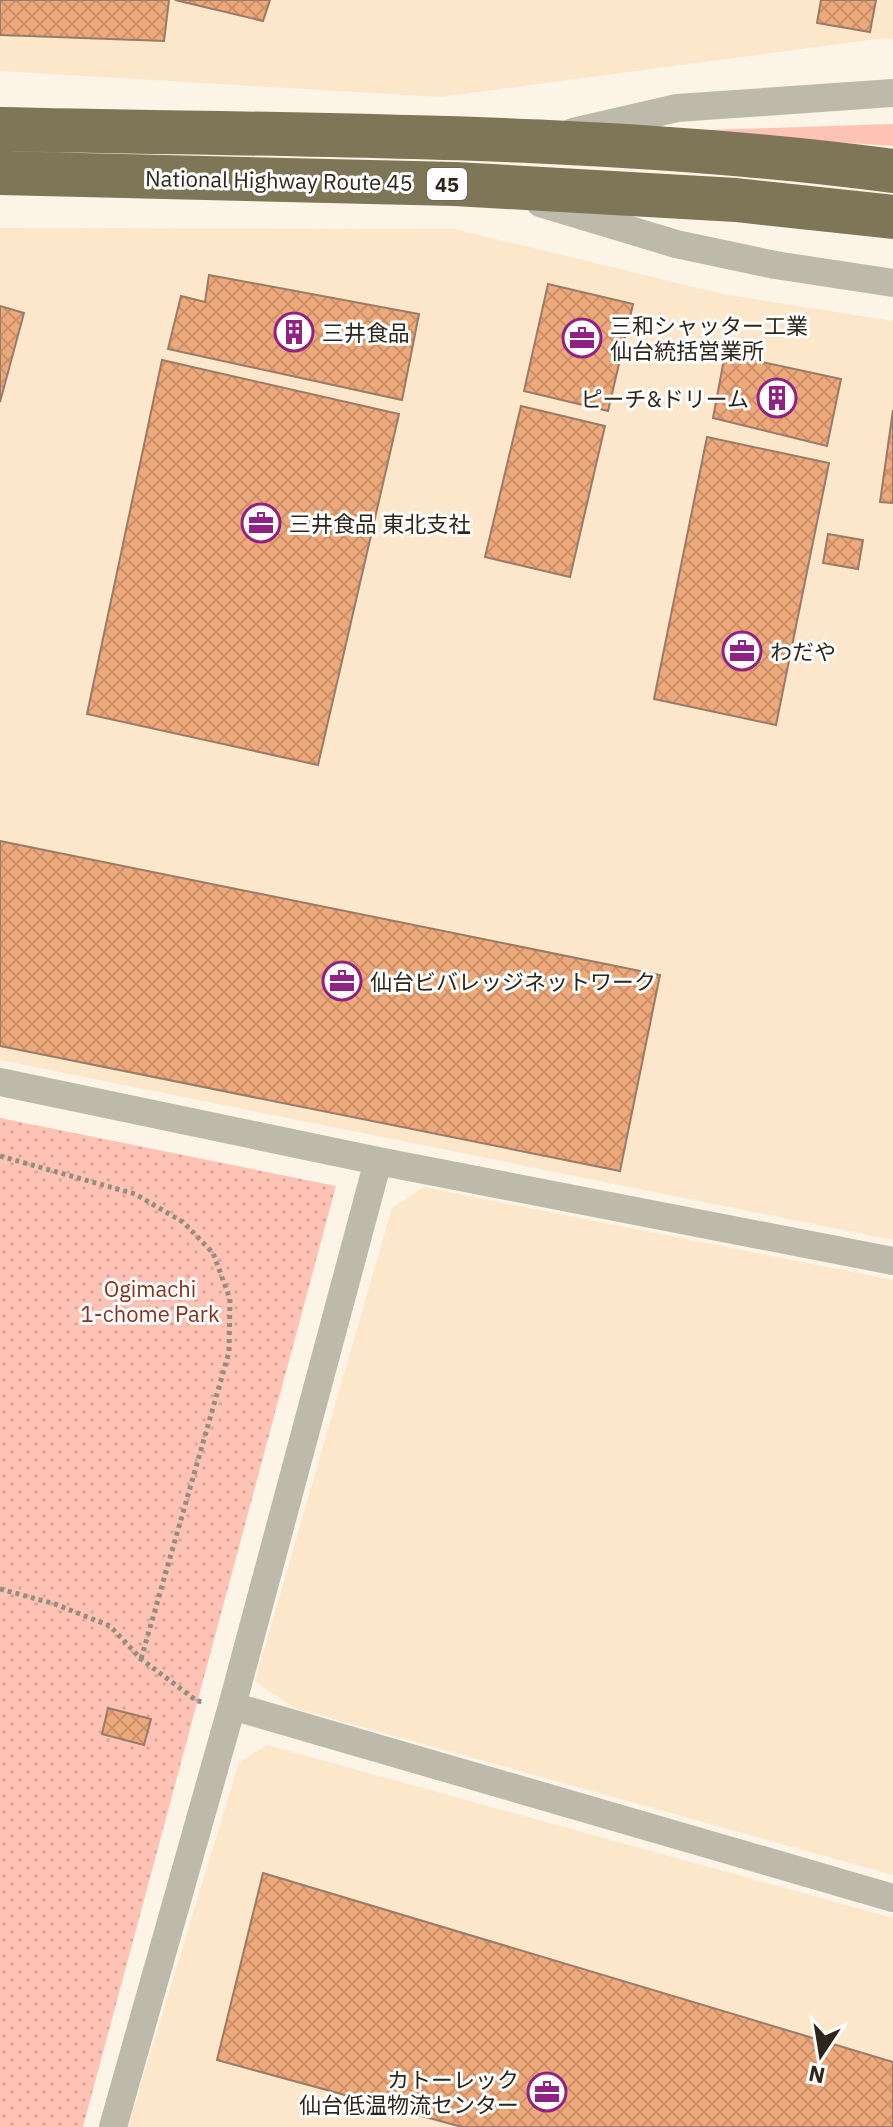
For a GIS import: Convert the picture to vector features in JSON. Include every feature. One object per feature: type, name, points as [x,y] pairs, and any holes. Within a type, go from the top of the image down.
[{"type":"highway","name":"National Highway Route 45","points":[[0,129],[533,141],[806,159],[893,171]]},
{"type":"highway","name":"National Highway Route 45","points":[[0,173],[455,184],[736,200],[888,217]]},
{"type":"street","points":[[533,141],[677,108],[893,93]]},
{"type":"street","points":[[492,188],[676,244],[775,265],[893,283]]},
{"type":"street","points":[[0,1082],[378,1161],[893,1261]]},
{"type":"street","points":[[113,2127],[232,1706],[378,1161]]},
{"type":"street","points":[[232,1706],[893,1898]]},
{"type":"path","points":[[0,1156],[135,1194],[183,1222],[213,1253],[230,1299],[229,1352],[141,1659]]},
{"type":"path","points":[[0,1589],[55,1604],[110,1626],[141,1659],[197,1701],[232,1706]]},
{"type":"shaded area","points":[[0,0],[893,0],[893,39],[440,97],[0,71]]},
{"type":"shaded area","points":[[0,228],[454,229],[723,294],[893,321],[893,1240],[0,1060]]},
{"type":"shaded area","points":[[424,1187],[893,1280],[893,1875],[294,1708],[255,1681],[392,1208]]},
{"type":"shaded area","points":[[267,1745],[893,1918],[893,2127],[128,2127],[239,1762]]},
{"type":"green space","points":[[893,124],[893,146],[676,131]]},
{"type":"green space","name":"Ogimachi 1-chome Park","points":[[0,1118],[336,1186],[83,2127],[0,2127]]},
{"type":"building","points":[[0,0],[169,0],[164,41],[0,35]]},
{"type":"building","points":[[175,0],[270,0],[263,21]]},
{"type":"building","points":[[821,0],[876,0],[870,32],[817,23]]},
{"type":"building","name":"三井食品","points":[[209,275],[419,314],[402,400],[168,349],[181,296],[205,302]]},
{"type":"building","points":[[548,284],[633,304],[608,411],[524,391]]},
{"type":"building","points":[[0,306],[24,313],[0,402]]},
{"type":"building","name":"ピーチ&ドリーム","points":[[725,354],[841,379],[827,446],[713,418]]},
{"type":"building","points":[[162,360],[399,414],[318,765],[87,714]]},
{"type":"building","points":[[521,406],[605,426],[570,577],[485,557]]},
{"type":"building","points":[[893,410],[893,503],[880,502]]},
{"type":"building","points":[[707,437],[829,463],[776,725],[654,699]]},
{"type":"building","points":[[828,534],[863,540],[858,569],[823,563]]},
{"type":"building","points":[[0,841],[660,975],[620,1171],[0,1046]]},
{"type":"building","points":[[108,1708],[151,1719],[144,1745],[102,1734]]},
{"type":"building","points":[[263,1873],[893,2062],[893,2127],[462,2127],[217,2060]]},
{"type":"place","name":"三井食品","points":[[294,332]]},
{"type":"place","name":"三和シャッター工業 仙台統括営業所","points":[[582,338]]},
{"type":"place","name":"ピーチ&ドリーム","points":[[777,398]]},
{"type":"place","name":"三井食品 東北支社","points":[[261,523]]},
{"type":"place","name":"わだや","points":[[742,651]]},
{"type":"place","name":"仙台ビバレッジネットワーク","points":[[342,981]]},
{"type":"place","name":"カトーレック 仙台低温物流センター","points":[[547,2092]]}]
